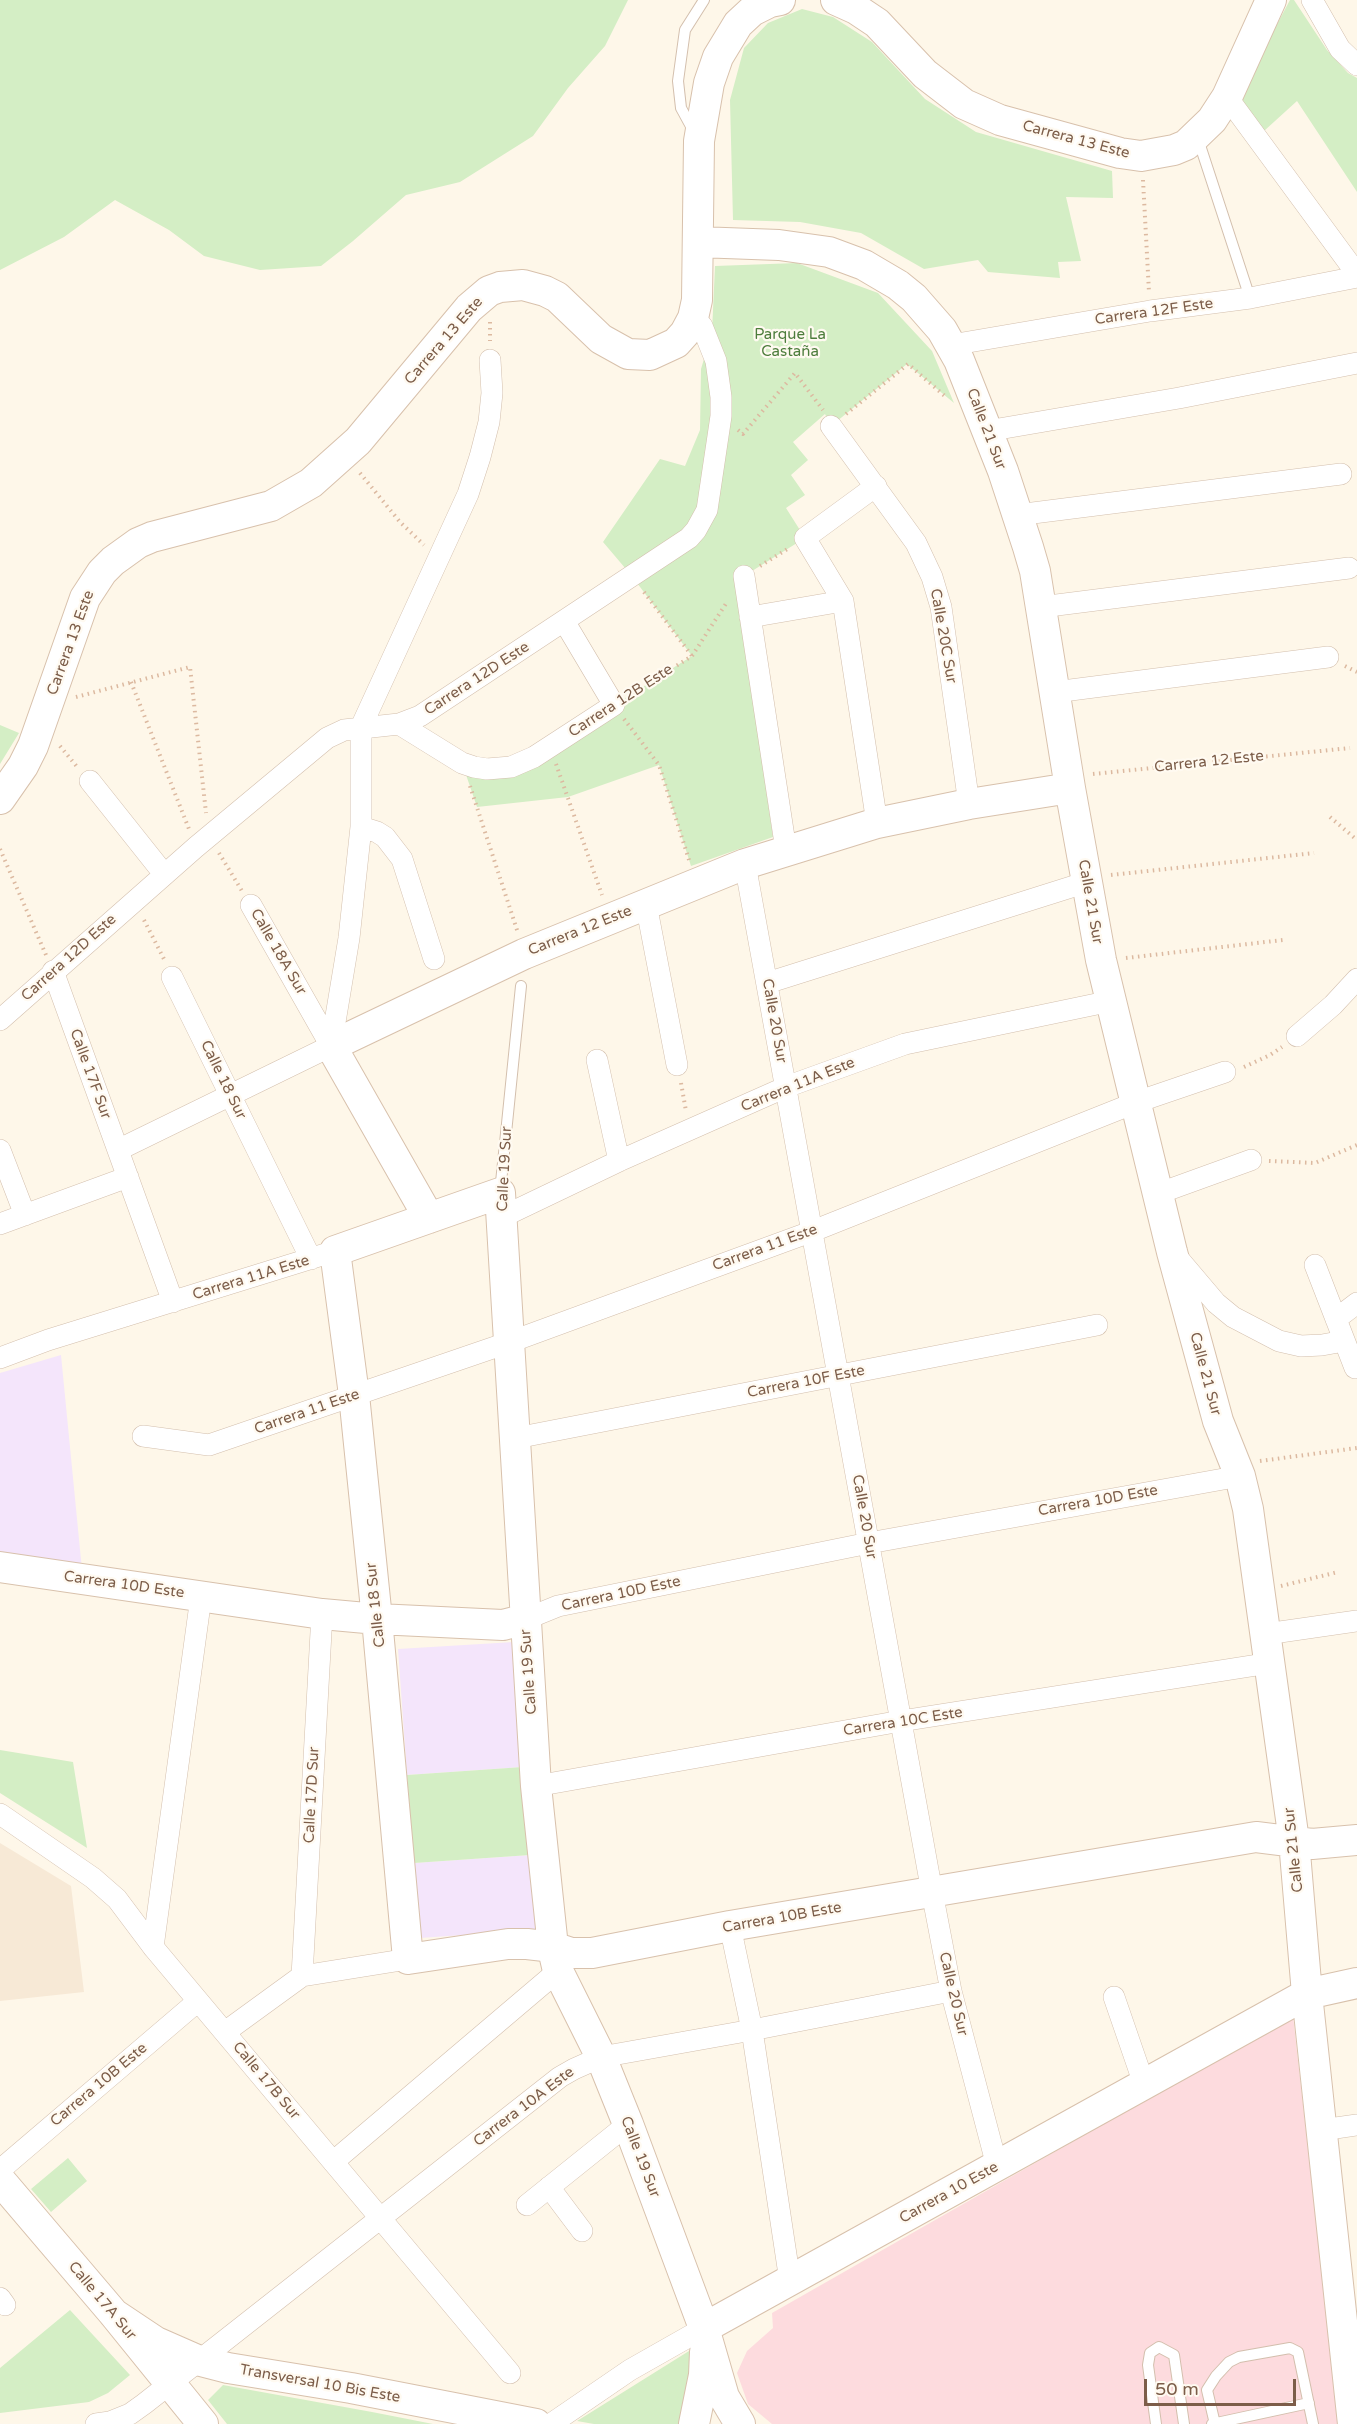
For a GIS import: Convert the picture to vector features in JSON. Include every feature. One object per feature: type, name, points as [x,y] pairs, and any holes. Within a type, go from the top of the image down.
[{"type":"street","name":"Carrera 13 Este","points":[[45,715],[85,598],[93,584],[113,561],[138,543],[152,537],[271,506],[311,483],[346,453],[469,308],[489,291],[500,287],[523,285],[545,291],[557,297],[609,345],[639,356],[650,355],[670,347],[685,333],[693,318],[697,300],[699,141],[709,83],[726,42],[738,24],[752,11],[780,0]]},
{"type":"street","name":"Carrera 13 Este","points":[[836,0],[856,9],[877,23],[925,74],[964,104],[1000,120],[1120,153],[1141,156],[1174,150],[1186,145],[1212,120],[1227,97],[1271,0]]},
{"type":"street","points":[[1311,0],[1340,49],[1357,65]]},
{"type":"street","points":[[1227,97],[1357,275]]},
{"type":"street","name":"Calle 21 Sur","points":[[698,242],[805,247],[847,257],[880,274],[914,298],[928,312],[951,345],[987,431],[1035,571],[1101,960],[1172,1252],[1218,1421],[1237,1470],[1248,1509],[1294,1841],[1307,1994],[1322,2130],[1347,2276],[1354,2417]]},
{"type":"street","name":"Carrera 12F Este","points":[[951,345],[1150,311],[1250,298],[1357,275]]},
{"type":"street","name":"Carrera 12D Este","points":[[0,1020],[164,874],[327,738],[344,730],[399,724],[420,716],[631,575],[680,545],[696,530],[709,499],[721,416],[721,397],[716,361],[702,326],[693,318]]},
{"type":"street","points":[[331,1046],[350,938],[361,827],[362,728],[468,494],[489,422],[492,393],[490,360]]},
{"type":"street","points":[[987,431],[1179,398],[1357,363]]},
{"type":"street","name":"Calle 20C Sur","points":[[831,426],[916,543],[937,591],[969,804]]},
{"type":"street","points":[[1017,515],[1341,474]]},
{"type":"street","points":[[876,486],[805,538],[843,601],[877,823]]},
{"type":"street","points":[[1041,607],[1349,568]]},
{"type":"street","points":[[744,576],[786,850]]},
{"type":"street","points":[[750,617],[843,601]]},
{"type":"street","points":[[564,621],[614,705]]},
{"type":"street","points":[[1055,692],[1328,657]]},
{"type":"street","name":"Carrera 12B Este","points":[[399,724],[462,763],[486,769],[511,767],[523,763],[550,747],[614,705]]},
{"type":"street","points":[[0,799],[23,766],[45,715]]},
{"type":"street","points":[[90,781],[164,874]]},
{"type":"street","name":"Carrera 12 Este","points":[[118,1150],[524,954],[745,864],[877,823],[1069,782]]},
{"type":"street","points":[[361,827],[385,837],[402,859],[434,959]]},
{"type":"street","name":"Calle 20 Sur","points":[[745,864],[932,1893],[951,1991],[997,2166]]},
{"type":"street","points":[[767,983],[1086,880]]},
{"type":"street","points":[[646,904],[677,1065]]},
{"type":"street","name":"Calle 18A Sur","points":[[250,905],[429,1218]]},
{"type":"street","name":"Calle 17F Sur","points":[[53,971],[173,1302]]},
{"type":"street","name":"Calle 18 Sur","points":[[172,977],[231,1096],[323,1255],[354,1395],[408,1959]]},
{"type":"street","points":[[1297,1036],[1333,1005],[1357,979]]},
{"type":"street","name":"Carrera 11A Este","points":[[0,1358],[48,1340],[323,1255],[429,1218],[501,1205],[619,1161],[786,1087],[905,1044],[1111,1001]]},
{"type":"street","points":[[597,1060],[619,1161]]},
{"type":"street","name":"Carrera 11 Este","points":[[143,1436],[210,1445],[510,1342],[813,1231],[1137,1102],[1226,1072]]},
{"type":"street","points":[[0,1150],[25,1215]]},
{"type":"street","points":[[1157,1194],[1251,1160]]},
{"type":"street","points":[[0,1224],[128,1177]]},
{"type":"street","name":"Calle 19 Sur","points":[[501,1205],[536,1786],[556,1959],[601,2057],[628,2124],[704,2328],[724,2397],[740,2424]]},
{"type":"street","points":[[1172,1252],[1216,1304],[1233,1317],[1279,1341],[1301,1346],[1344,1341]]},
{"type":"street","points":[[1315,1264],[1355,1368]]},
{"type":"street","points":[[1336,1319],[1357,1303]]},
{"type":"street","name":"Carrera 10F Este","points":[[516,1438],[1096,1325]]},
{"type":"street","name":"Carrera 10D Este","points":[[0,1567],[322,1614],[503,1625],[526,1619],[558,1606],[1237,1470]]},
{"type":"street","points":[[153,1947],[201,1597]]},
{"type":"street","name":"Calle 17D Sur","points":[[302,1976],[322,1614]]},
{"type":"street","points":[[1266,1634],[1357,1621]]},
{"type":"street","name":"Carrera 10C Este","points":[[536,1786],[901,1721],[1270,1664]]},
{"type":"street","name":"Calle 17B Sur","points":[[0,1814],[93,1878],[117,1899],[153,1947],[510,2373]]},
{"type":"street","name":"Carrera 10B Este","points":[[225,2032],[302,1976],[507,1944],[527,1944],[556,1959],[571,1953],[592,1953],[730,1926],[1257,1837],[1324,1844],[1357,1840]]},
{"type":"street","points":[[730,1926],[752,2031],[790,2281]]},
{"type":"street","points":[[333,2162],[556,1959]]},
{"type":"street","name":"Carrera 10 Este","points":[[551,2424],[630,2370],[1307,1994],[1357,1983]]},
{"type":"street","name":"Carrera 10A Este","points":[[169,2382],[560,2077],[601,2057],[752,2031],[951,1991]]},
{"type":"street","points":[[1114,1997],[1144,2084]]},
{"type":"street","name":"Carrera 10B Este","points":[[0,2170],[198,2001]]},
{"type":"street","points":[[527,2205],[628,2124]]},
{"type":"street","points":[[1322,2130],[1357,2125]]},
{"type":"street","name":"Calle 17A Sur","points":[[0,2180],[114,2314],[203,2424]]},
{"type":"street","points":[[549,2187],[582,2231]]},
{"type":"street","name":"Transversal 10 Bis Este","points":[[114,2314],[156,2342],[198,2360],[228,2368],[351,2388],[536,2424]]},
{"type":"street","name":"Calle 19 Sur","points":[[694,2424],[704,2375],[704,2328]]},
{"type":"street","points":[[96,2424],[110,2422],[130,2414],[169,2382]]},
{"type":"lane","points":[[699,141],[681,108],[678,81],[685,30],[704,0]]},
{"type":"lane","points":[[1197,136],[1250,298]]},
{"type":"lane","name":"Calle 19 Sur","points":[[501,1205],[521,987]]},
{"type":"lane","points":[[1156,2424],[1148,2365],[1150,2353],[1159,2347],[1174,2355],[1184,2424]]},
{"type":"lane","points":[[1309,2403],[1214,2424],[1208,2390],[1211,2382],[1222,2369],[1239,2357],[1290,2348],[1298,2352],[1309,2403],[1313,2424]]},
{"type":"path","points":[[1141,156],[1150,311]]},
{"type":"path","points":[[721,416],[743,434],[795,373],[826,413],[831,426],[908,364],[954,403]]},
{"type":"path","points":[[346,453],[393,514],[438,558]]},
{"type":"path","name":"Carrera 12B Este","points":[[614,705],[692,656],[744,576],[805,538]]},
{"type":"path","points":[[631,575],[692,656]]},
{"type":"path","name":"Calle 18A Sur","points":[[131,682],[190,666],[202,842],[250,905]]},
{"type":"path","points":[[90,781],[45,715],[131,682],[202,842]]},
{"type":"path","points":[[614,705],[659,765],[697,884]]},
{"type":"path","points":[[550,747],[610,919]]},
{"type":"path","name":"Carrera 12 Este","points":[[1069,782],[1350,748]]},
{"type":"path","points":[[462,763],[524,954]]},
{"type":"path","points":[[1330,817],[1357,840]]},
{"type":"path","points":[[0,849],[53,971]]},
{"type":"path","points":[[1086,880],[1314,853]]},
{"type":"path","points":[[135,900],[172,977]]},
{"type":"path","points":[[1101,960],[1283,940]]},
{"type":"path","points":[[1226,1072],[1270,1056],[1297,1036]]},
{"type":"path","points":[[677,1065],[690,1131]]},
{"type":"path","points":[[1251,1160],[1315,1163],[1357,1145]]},
{"type":"path","points":[[1237,1470],[1357,1448]]},
{"type":"path","points":[[1260,1591],[1338,1572]]},
{"type":"shaded area","points":[[61,1355],[82,1570],[0,1556],[0,1373]]},
{"type":"shaded area","points":[[514,1642],[523,1767],[407,1775],[398,1649]]},
{"type":"shaded area","points":[[0,1843],[71,1886],[84,1992],[0,2001]]},
{"type":"shaded area","points":[[530,1855],[536,1930],[420,1938],[414,1863]]},
{"type":"shaded area","points":[[1293,2016],[1339,2424],[772,2424],[748,2404],[737,2373],[747,2351],[773,2328],[772,2313]]},
{"type":"green space","points":[[0,0],[628,0],[605,46],[568,88],[533,136],[460,182],[406,195],[321,266],[260,270],[204,256],[169,230],[115,200],[64,237],[0,270]]},
{"type":"green space","points":[[1290,0],[1294,0],[1327,50],[1348,73],[1357,78],[1357,192],[1297,101],[1264,131],[1237,99]]},
{"type":"green space","points":[[802,9],[833,17],[872,42],[925,99],[976,132],[1112,171],[1113,198],[1066,197],[1081,261],[1058,262],[1060,278],[988,272],[978,260],[924,269],[861,233],[800,222],[733,220],[730,100],[744,48],[768,23]]},
{"type":"green space","name":"Parque La Castaña","points":[[797,263],[878,293],[932,351],[954,403],[907,364],[831,426],[825,414],[793,442],[808,460],[791,475],[805,495],[786,508],[805,538],[744,576],[737,586],[773,837],[691,866],[659,765],[568,797],[477,807],[462,763],[499,769],[614,705],[692,656],[603,542],[660,459],[685,466],[700,430],[701,369],[712,332],[715,266]]},
{"type":"green space","points":[[0,725],[19,733],[0,764]]},
{"type":"green space","points":[[0,1750],[73,1762],[87,1848],[0,1793]]},
{"type":"green space","points":[[523,1767],[530,1855],[414,1863],[407,1775]]},
{"type":"green space","points":[[68,2158],[87,2181],[51,2212],[31,2189]]},
{"type":"green space","points":[[70,2310],[130,2375],[108,2393],[89,2402],[0,2413],[0,2368]]},
{"type":"green space","points":[[697,2346],[682,2424],[594,2424],[577,2421]]},
{"type":"green space","points":[[223,2385],[433,2424],[227,2424],[208,2400]]}]
